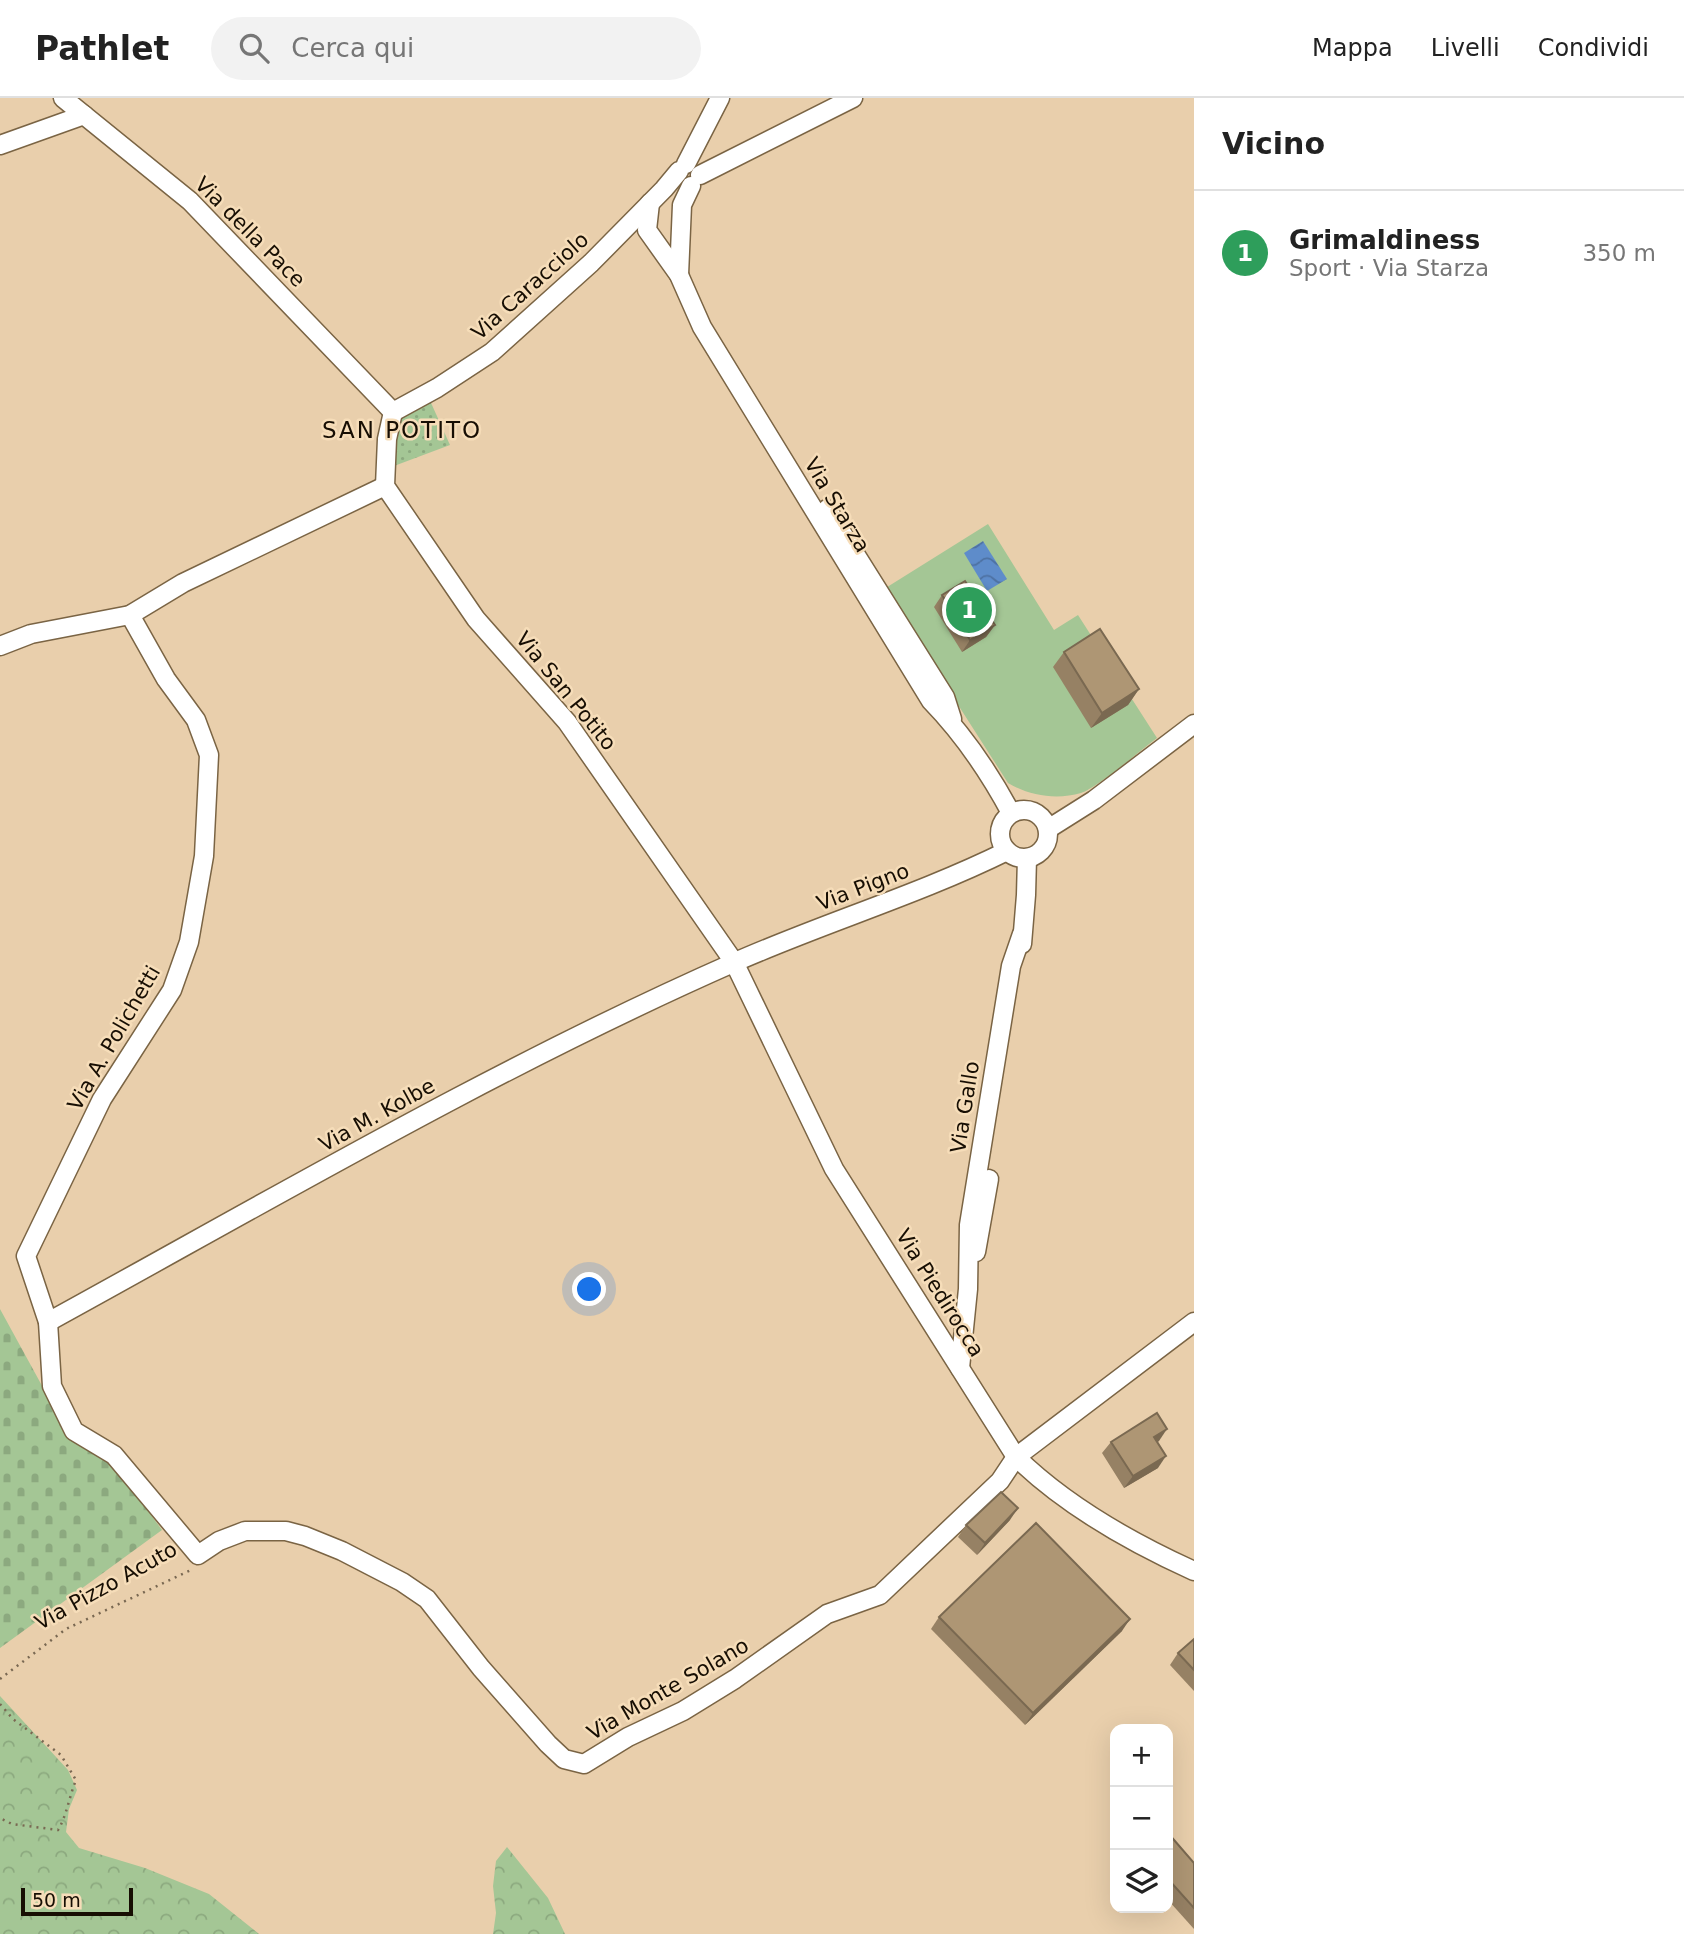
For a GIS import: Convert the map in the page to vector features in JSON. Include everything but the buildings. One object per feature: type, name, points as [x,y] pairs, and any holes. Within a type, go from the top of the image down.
[{"type":"street","name":"Via della Pace","points":[[63,98],[190,201],[393,412]]},
{"type":"street","points":[[689,174],[720,98]]},
{"type":"street","points":[[689,174],[853,98]]},
{"type":"street","points":[[0,145],[84,115]]},
{"type":"street","name":"Via Caracciolo","points":[[393,412],[438,388],[492,352],[592,263],[650,203],[689,174]]},
{"type":"street","name":"Via Starza","points":[[679,275],[682,205],[689,174]]},
{"type":"street","name":"Via Starza","points":[[650,203],[648,230],[679,275],[692,300],[712,324],[945,697],[955,726],[995,784],[1010,813]]},
{"type":"street","points":[[0,646],[31,634],[130,615],[183,583],[385,486],[387,439],[393,412]]},
{"type":"street","name":"Via San Potito","points":[[385,486],[476,619],[567,722],[734,962]]},
{"type":"street","name":"Via A. Polichetti","points":[[48,1322],[26,1256],[102,1099],[172,990],[189,942],[204,856],[209,755],[196,720],[166,679],[130,615]]},
{"type":"street","points":[[1048,829],[1094,800],[1194,724]]},
{"type":"street","points":[[1020,810],[1029,810],[1040,815],[1048,829],[1046,845],[1036,855],[1027,858],[1013,856],[1007,851],[999,835],[1000,827],[1010,813],[1020,810]]},
{"type":"street","name":"Via Pigno","points":[[734,962],[967,871],[1007,851]]},
{"type":"street","name":"Via Gallo","points":[[960,1368],[968,1289],[981,1228],[1021,966],[1027,858]]},
{"type":"street","name":"Via M. Kolbe","points":[[48,1322],[487,1080],[734,962]]},
{"type":"street","name":"Via Piedirocca","points":[[734,962],[834,1169],[1016,1457],[1041,1481],[1070,1502],[1167,1559],[1194,1571]]},
{"type":"street","name":"Via Pizzo Acuto","points":[[48,1322],[52,1386],[74,1431],[114,1455],[198,1555]]},
{"type":"street","name":"Via Monte Solano","points":[[198,1555],[219,1541],[245,1531],[286,1531],[342,1551],[402,1582],[427,1599],[481,1668],[548,1744],[564,1759],[584,1764],[628,1737],[683,1711],[746,1672],[827,1614],[880,1595],[1000,1482],[1016,1457],[1194,1322]]},
{"type":"path","name":"Via Pizzo Acuto","points":[[0,1679],[66,1629],[191,1569],[198,1555]]},
{"type":"path","points":[[0,1704],[13,1719],[61,1755],[76,1780],[64,1820],[58,1830],[12,1824],[0,1818]]},
{"type":"green space","points":[[427,394],[450,445],[386,469],[393,412]]},
{"type":"green space","points":[[988,524],[1054,630],[1078,615],[1157,738],[1108,777],[1081,793],[1043,796],[1008,783],[884,589]]},
{"type":"green space","points":[[0,1309],[69,1435],[111,1460],[162,1530],[0,1648]]},
{"type":"green space","points":[[0,1696],[68,1770],[77,1790],[69,1809],[66,1832],[79,1848],[145,1868],[209,1894],[259,1934],[0,1934]]},
{"type":"green space","points":[[507,1847],[548,1898],[565,1934],[493,1934],[496,1913],[493,1886],[496,1861]]},
{"type":"water","points":[[983,541],[1007,579],[987,591],[964,553]]},
{"type":"place","name":"Grimaldiness","points":[[969,610]]},
{"type":"district","name":"SAN POTITO","points":[[402,430]]}]
